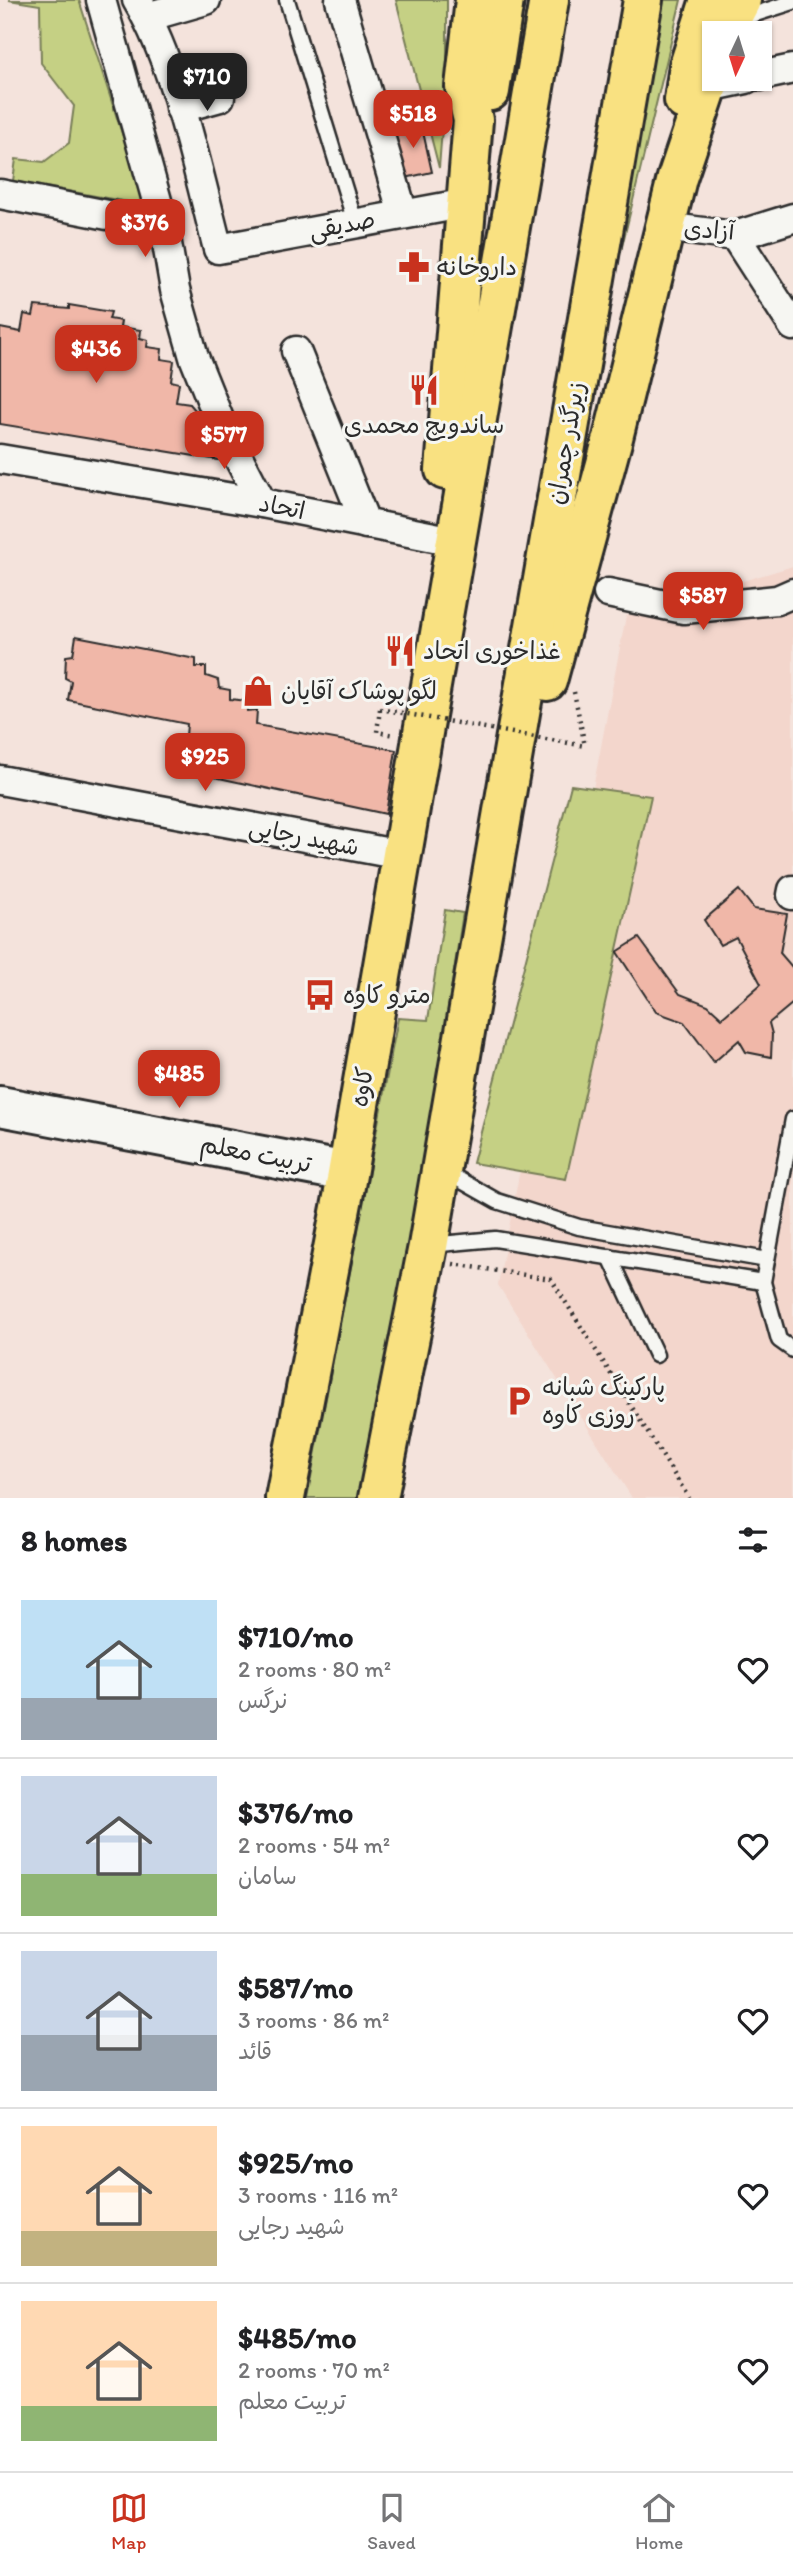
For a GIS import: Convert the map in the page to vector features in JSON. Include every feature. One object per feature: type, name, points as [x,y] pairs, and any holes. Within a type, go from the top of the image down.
[{"type":"main road","points":[[457,0],[458,22],[470,57]]},
{"type":"main road","points":[[432,675],[439,538],[473,120],[465,87],[475,0]]},
{"type":"main road","points":[[473,120],[491,89],[504,0]]},
{"type":"main road","points":[[432,675],[549,0]]},
{"type":"main road","name":"زیرگذر چمران","points":[[491,886],[643,0]]},
{"type":"main road","points":[[664,227],[689,66],[728,11]]},
{"type":"main road","points":[[378,1498],[442,1169],[491,886],[592,518],[664,227],[707,91]]},
{"type":"main road","name":"کاوه","points":[[285,1498],[347,1172],[432,675]]},
{"type":"street","points":[[101,0],[164,226],[176,290],[194,358],[221,424],[262,503]]},
{"type":"street","points":[[206,0],[142,8],[180,108],[220,97]]},
{"type":"street","points":[[340,0],[403,214]]},
{"type":"street","points":[[772,73],[793,69]]},
{"type":"street","name":"صدیقی","points":[[180,108],[218,249],[467,203]]},
{"type":"street","points":[[0,194],[164,226]]},
{"type":"street","name":"آزادی","points":[[664,227],[735,236],[793,218]]},
{"type":"street","points":[[735,236],[793,326]]},
{"type":"street","points":[[296,351],[366,524]]},
{"type":"street","name":"اتحاد","points":[[0,458],[262,503],[439,538]]},
{"type":"street","points":[[608,593],[684,609],[777,600],[793,593]]},
{"type":"street","name":"شهید رجایی","points":[[0,779],[401,855]]},
{"type":"street","name":"تربیت معلم","points":[[0,1106],[347,1172]]},
{"type":"lane","points":[[287,0],[355,222]]},
{"type":"lane","points":[[728,11],[793,2]]},
{"type":"lane","points":[[793,1119],[764,1282],[779,1340],[793,1350]]},
{"type":"lane","points":[[442,1169],[497,1201],[579,1227],[767,1260]]},
{"type":"lane","points":[[426,1253],[495,1239],[764,1282]]},
{"type":"lane","points":[[610,1257],[656,1354]]},
{"type":"path","points":[[377,732],[380,709],[585,746],[573,684]]},
{"type":"path","points":[[426,1253],[551,1279],[689,1498]]},
{"type":"shaded area","points":[[793,566],[793,1498],[632,1498],[498,1285],[626,616]]},
{"type":"green space","points":[[9,0],[79,0],[145,205],[13,181],[16,159],[44,162],[69,143],[74,106],[41,63],[40,5]]},
{"type":"green space","points":[[396,0],[447,0],[447,64],[439,168]]},
{"type":"green space","points":[[659,0],[681,0],[580,422]]},
{"type":"green space","points":[[571,785],[651,796],[566,1179],[473,1163]]},
{"type":"green space","points":[[445,910],[463,913],[419,1196],[358,1498],[307,1498],[398,1018],[428,1020]]},
{"type":"building","points":[[421,123],[432,172],[405,178],[394,129]]},
{"type":"building","points":[[69,305],[111,312],[109,319],[121,321],[120,327],[141,330],[140,338],[148,340],[147,347],[162,349],[161,359],[174,361],[171,381],[179,383],[176,402],[190,404],[227,447],[225,461],[0,424],[0,328],[21,332],[24,314],[33,316],[35,306],[69,309]]},
{"type":"building","points":[[76,636],[196,659],[196,667],[206,667],[206,676],[218,680],[219,688],[230,690],[230,699],[247,701],[247,711],[257,710],[256,725],[396,750],[386,814],[177,769],[179,749],[185,748],[187,724],[68,700],[71,681],[65,678],[66,656],[73,655]]},
{"type":"building","points":[[739,890],[754,909],[787,914],[780,953],[793,968],[793,1003],[769,1023],[772,1034],[771,1057],[746,1052],[739,1040],[714,1062],[684,1022],[656,1012],[617,952],[639,938],[680,994],[708,1005],[722,1018],[761,984],[736,937],[720,945],[704,920]]},
{"type":"place","name":"داروخانه","points":[[414,267]]},
{"type":"place","name":"ساندویچ محمدی","points":[[424,390]]},
{"type":"place","name":"غذاخوری اتحاد","points":[[400,651]]},
{"type":"place","name":"لگو پوشاک آقایان","points":[[258,691]]},
{"type":"place","name":"مترو کاوه","points":[[320,995]]},
{"type":"place","name":"پارکینگ شبانه روزی کاوه","points":[[519,1401]]}]
